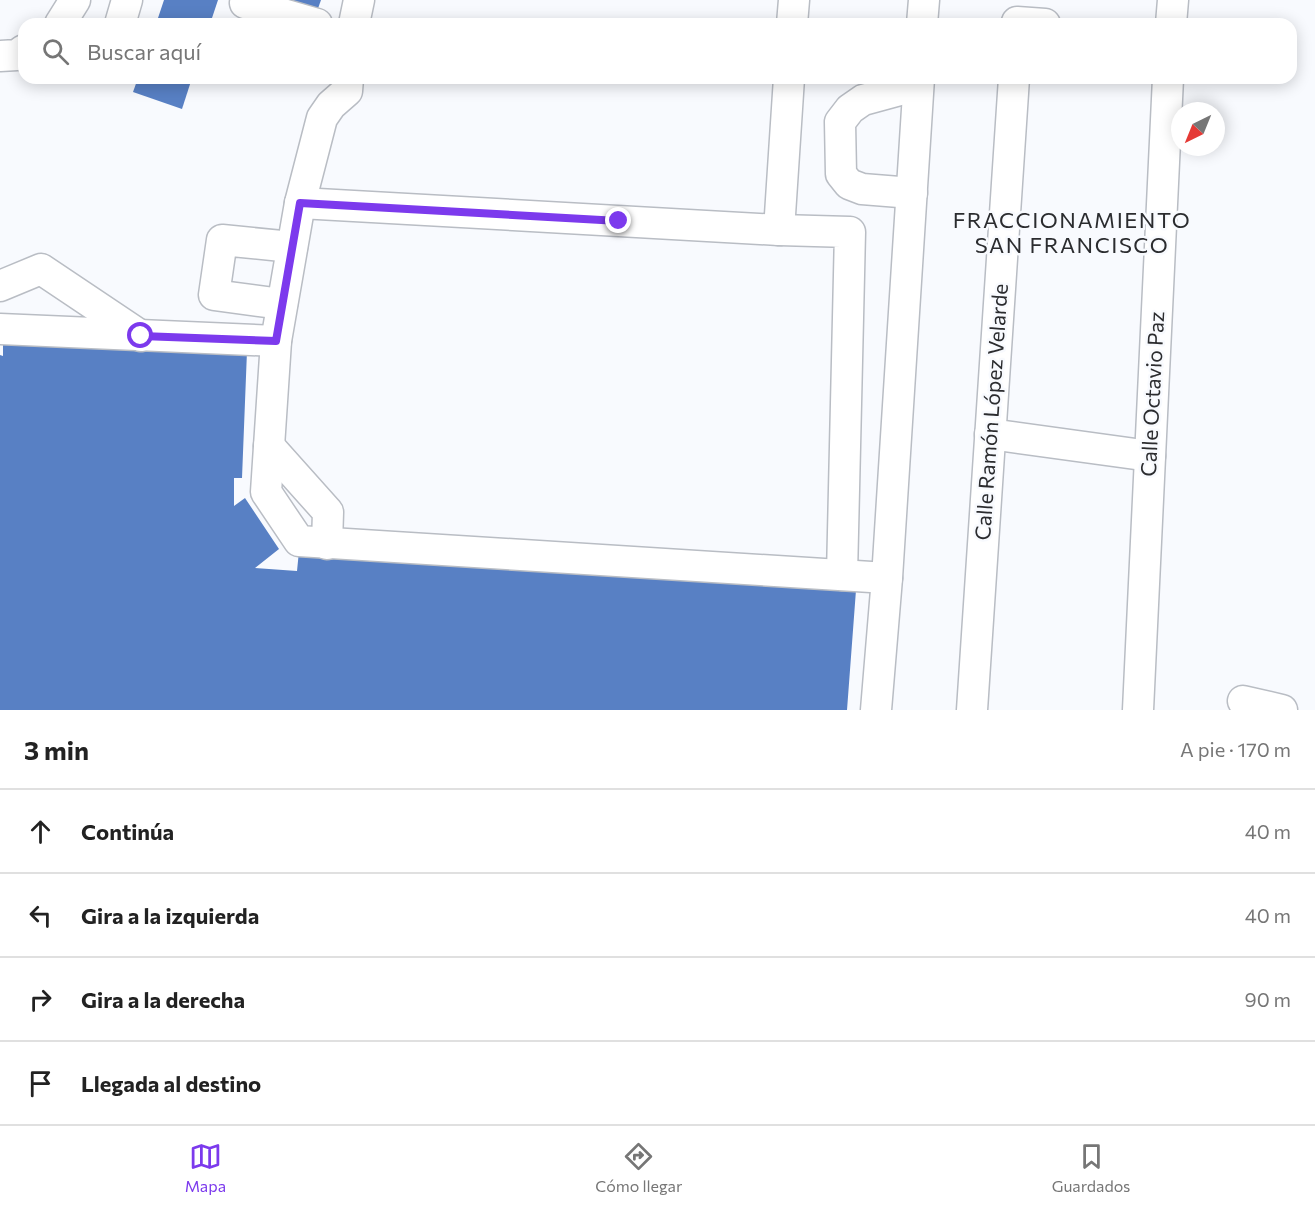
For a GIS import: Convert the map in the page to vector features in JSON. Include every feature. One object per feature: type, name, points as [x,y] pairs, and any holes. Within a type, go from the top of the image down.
[{"type":"street","points":[[64,18],[75,0]]},
{"type":"street","points":[[122,18],[127,0]]},
{"type":"street","points":[[246,0],[245,3],[296,18]]},
{"type":"street","points":[[355,18],[359,0]]},
{"type":"street","points":[[792,18],[794,0]]},
{"type":"street","points":[[922,18],[924,0]]},
{"type":"street","points":[[1172,18],[1173,0]]},
{"type":"street","points":[[0,56],[18,54]]},
{"type":"street","points":[[348,84],[347,91],[331,105],[322,118],[300,203],[276,341],[266,492],[299,541],[887,578]]},
{"type":"street","points":[[779,230],[789,84]]},
{"type":"street","points":[[912,193],[862,189],[849,184],[841,174],[840,122],[850,109],[863,100],[913,84]]},
{"type":"street","points":[[876,710],[887,578],[919,84]]},
{"type":"street","name":"Calle Ramón López Velarde","points":[[972,710],[1014,84]]},
{"type":"street","name":"Calle Octavio Paz","points":[[1138,710],[1168,84]]},
{"type":"street","points":[[300,203],[850,232],[842,575]]},
{"type":"street","points":[[282,304],[214,295],[222,240],[292,247]]},
{"type":"street","points":[[0,286],[40,269],[141,336]]},
{"type":"street","points":[[0,329],[276,341]]},
{"type":"street","points":[[990,434],[1150,456]]},
{"type":"street","points":[[269,446],[328,512],[327,544]]},
{"type":"street","points":[[1243,701],[1282,710]]},
{"type":"building","points":[[164,0],[218,0],[212,18],[158,18]]},
{"type":"building","points":[[269,0],[321,0],[315,17]]},
{"type":"building","points":[[136,84],[190,84],[182,109],[133,92]]},
{"type":"building","points":[[3,333],[247,351],[242,478],[234,478],[234,506],[245,498],[279,549],[255,568],[297,571],[299,551],[856,590],[847,710],[0,710],[0,355],[3,356]]},
{"type":"district","name":"FRACCIONAMIENTO SAN FRANCISCO","points":[[1072,232]]},
{"type":"route","points":[[141,336],[276,341],[300,203],[619,221]]}]
